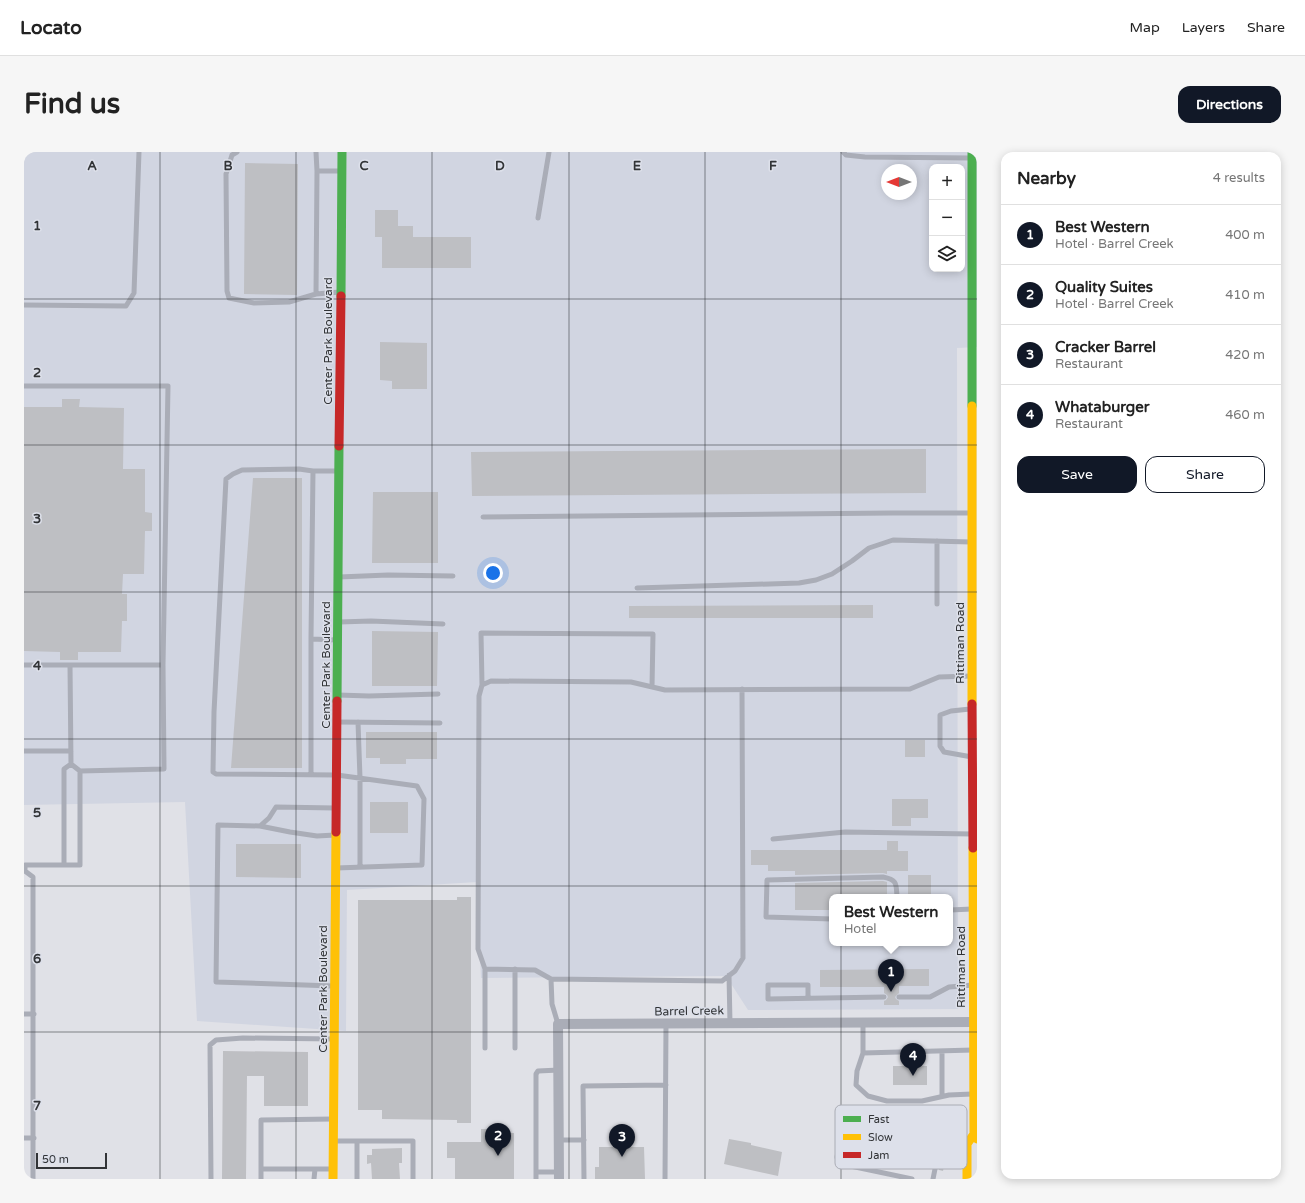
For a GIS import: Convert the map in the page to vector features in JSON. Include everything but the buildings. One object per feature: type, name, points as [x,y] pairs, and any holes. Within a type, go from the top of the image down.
[{"type":"street","name":"Center Park Boulevard","points":[[333,1179],[342,152]]},
{"type":"street","name":"Rittiman Road","points":[[967,1144],[976,1136],[976,1108],[974,1094],[975,850],[973,834],[975,819],[975,726],[972,708],[972,676],[975,662],[972,542],[974,511],[973,156]]},
{"type":"street","name":"Barrel Creek","points":[[558,1024],[974,1022]]},
{"type":"street","points":[[558,1024],[559,1176]]},
{"type":"street","points":[[967,1144],[967,1179]]},
{"type":"lane","points":[[24,305],[126,306],[134,292],[139,152]]},
{"type":"lane","points":[[238,152],[232,155],[226,174],[227,291],[229,298],[254,303],[290,302],[316,294],[341,292]]},
{"type":"lane","points":[[316,152],[316,294]]},
{"type":"lane","points":[[538,218],[549,152]]},
{"type":"lane","points":[[844,152],[846,155],[865,157],[934,155],[973,156]]},
{"type":"lane","points":[[317,170],[341,171]]},
{"type":"lane","points":[[24,386],[168,386],[162,665],[164,769],[80,771],[71,764]]},
{"type":"lane","points":[[336,868],[422,865],[424,799],[417,786],[337,775],[216,774],[213,772],[214,712],[226,479],[242,470],[299,469],[313,471],[339,471]]},
{"type":"lane","points":[[311,775],[313,471]]},
{"type":"lane","points":[[483,517],[974,511]]},
{"type":"lane","points":[[637,588],[799,583],[816,580],[832,574],[869,548],[893,540],[972,542]]},
{"type":"lane","points":[[937,541],[937,604]]},
{"type":"lane","points":[[338,577],[388,575],[453,576]]},
{"type":"lane","points":[[338,622],[371,621],[443,624]]},
{"type":"lane","points":[[485,1048],[485,969],[478,949],[479,696],[482,685],[481,634],[652,634],[652,687]]},
{"type":"lane","points":[[311,639],[338,640]]},
{"type":"lane","points":[[24,665],[162,665]]},
{"type":"lane","points":[[70,665],[71,764]]},
{"type":"lane","points":[[482,685],[491,681],[631,682],[665,690],[910,689],[939,677],[972,676]]},
{"type":"lane","points":[[485,969],[535,970],[551,979],[722,981],[735,971],[742,958],[742,690]]},
{"type":"lane","points":[[337,695],[369,696],[438,694]]},
{"type":"lane","points":[[972,708],[951,711],[940,715],[940,746],[944,752],[974,754]]},
{"type":"lane","points":[[337,722],[440,724]]},
{"type":"lane","points":[[358,722],[360,778],[360,867]]},
{"type":"lane","points":[[24,751],[71,751]]},
{"type":"lane","points":[[64,864],[64,769],[71,764]]},
{"type":"lane","points":[[33,1179],[33,878],[24,871],[25,865],[80,865],[80,771]]},
{"type":"lane","points":[[260,826],[269,818],[276,807],[336,808]]},
{"type":"lane","points":[[335,986],[216,982],[218,825],[260,826],[317,836],[336,834]]},
{"type":"lane","points":[[773,839],[845,832],[973,834]]},
{"type":"lane","points":[[829,919],[766,917],[767,880],[883,877],[893,879],[896,884],[897,894]]},
{"type":"lane","points":[[953,909],[974,903]]},
{"type":"lane","points":[[515,969],[515,1048]]},
{"type":"lane","points":[[729,975],[730,1023]]},
{"type":"lane","points":[[551,979],[552,1004],[558,1024]]},
{"type":"lane","points":[[808,998],[808,985],[768,985],[768,999],[884,997]]},
{"type":"lane","points":[[899,997],[930,997],[949,987],[974,985]]},
{"type":"lane","points":[[24,1014],[34,1014]]},
{"type":"lane","points":[[863,1022],[863,1053],[857,1071],[856,1086],[868,1096],[887,1101],[922,1101],[949,1095],[974,1094]]},
{"type":"lane","points":[[665,1179],[666,1024]]},
{"type":"lane","points":[[211,1179],[210,1045],[216,1040],[243,1038],[335,1039]]},
{"type":"lane","points":[[942,1050],[942,1096]]},
{"type":"lane","points":[[863,1053],[974,1050]]},
{"type":"lane","points":[[536,1179],[536,1074],[538,1071],[559,1070]]},
{"type":"lane","points":[[584,1179],[583,1086],[666,1085]]},
{"type":"lane","points":[[261,1179],[261,1120],[334,1119]]},
{"type":"lane","points":[[24,1138],[34,1138]]},
{"type":"lane","points":[[559,1140],[584,1140]]},
{"type":"lane","points":[[334,1141],[413,1141],[413,1179]]},
{"type":"lane","points":[[357,1141],[357,1179]]},
{"type":"lane","points":[[261,1169],[334,1169]]},
{"type":"lane","points":[[314,1179],[315,1169]]},
{"type":"lane","points":[[865,1169],[912,1179]]},
{"type":"lane","points":[[934,1179],[935,1169]]},
{"type":"lane","points":[[536,1172],[559,1176]]},
{"type":"shaded area","points":[[24,152],[977,152],[977,347],[957,348],[958,1009],[748,1010],[726,976],[481,978],[477,882],[347,890],[346,1031],[197,1021],[185,802],[24,805]]},
{"type":"traffic: fast","points":[[341,296],[342,152]]},
{"type":"traffic: fast","points":[[972,152],[972,406]]},
{"type":"traffic: fast","points":[[337,701],[339,446]]},
{"type":"traffic: slow","points":[[972,406],[972,704]]},
{"type":"traffic: slow","points":[[333,1179],[336,832]]},
{"type":"traffic: slow","points":[[973,848],[974,1134],[977,1139]]},
{"type":"traffic: slow","points":[[967,1179],[967,1144],[974,1134]]},
{"type":"traffic: jam","points":[[339,446],[341,296]]},
{"type":"traffic: jam","points":[[336,832],[337,701]]},
{"type":"traffic: jam","points":[[972,704],[973,848]]},
{"type":"place","name":"Best Western","points":[[891,992]]},
{"type":"place","name":"Whataburger","points":[[913,1076]]},
{"type":"place","name":"Quality Suites","points":[[498,1156]]},
{"type":"place","name":"Cracker Barrel","points":[[622,1157]]}]
